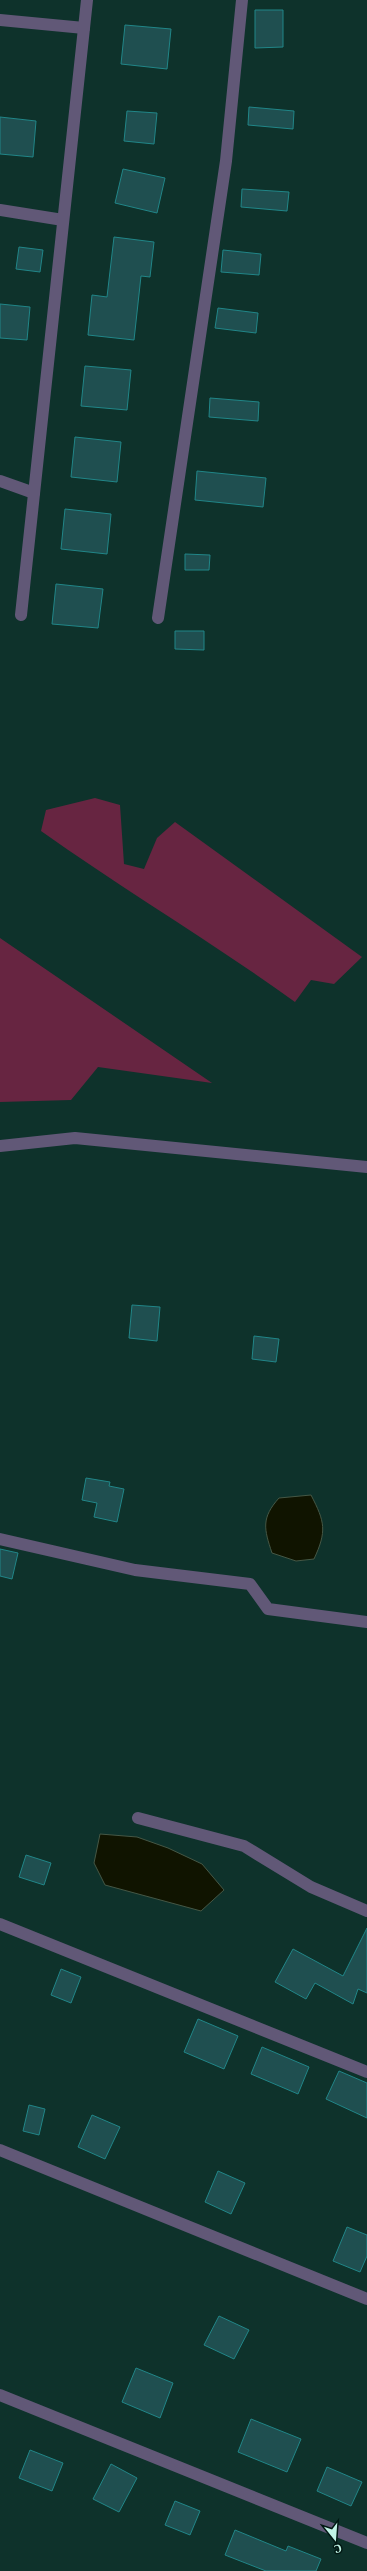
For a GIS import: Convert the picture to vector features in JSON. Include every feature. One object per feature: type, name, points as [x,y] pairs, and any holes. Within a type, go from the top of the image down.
[{"type":"street","points":[[21,615],[87,0]]},
{"type":"street","points":[[158,618],[226,160],[242,0]]},
{"type":"street","points":[[0,20],[84,28]]},
{"type":"street","points":[[0,210],[63,220]]},
{"type":"street","points":[[0,480],[34,493]]},
{"type":"street","points":[[0,1146],[75,1138],[367,1167]]},
{"type":"street","points":[[0,1539],[135,1570],[250,1584],[268,1610],[367,1622]]},
{"type":"street","points":[[138,1818],[244,1846],[312,1887],[367,1911]]},
{"type":"street","points":[[0,1924],[367,2072]]},
{"type":"street","points":[[0,2150],[367,2299]]},
{"type":"street","points":[[0,2395],[367,2544]]},
{"type":"shaded area","points":[[95,798],[120,805],[124,864],[144,869],[157,838],[175,822],[362,957],[334,984],[311,980],[295,1002],[232,958],[41,831],[46,810]]},
{"type":"shaded area","points":[[0,938],[212,1083],[98,1067],[71,1100],[0,1102]]},
{"type":"shaded area","points":[[311,1495],[322,1520],[323,1527],[321,1541],[314,1559],[296,1561],[272,1553],[267,1537],[266,1524],[269,1512],[273,1505],[279,1498]]},
{"type":"shaded area","points":[[100,1834],[137,1837],[168,1848],[202,1864],[224,1890],[201,1911],[105,1885],[94,1863]]},
{"type":"building","points":[[255,10],[283,10],[283,47],[255,48]]},
{"type":"building","points":[[125,25],[171,29],[167,69],[121,64]]},
{"type":"building","points":[[249,107],[294,111],[293,129],[248,125]]},
{"type":"building","points":[[127,111],[157,113],[154,144],[124,141]]},
{"type":"building","points":[[0,117],[36,121],[33,157],[0,154]]},
{"type":"building","points":[[123,169],[165,178],[157,213],[115,203]]},
{"type":"building","points":[[242,189],[289,192],[287,211],[241,207]]},
{"type":"building","points":[[114,237],[154,242],[150,277],[141,276],[134,340],[88,335],[92,295],[107,297]]},
{"type":"building","points":[[19,247],[43,250],[40,272],[16,269]]},
{"type":"building","points":[[223,250],[261,254],[259,275],[221,272]]},
{"type":"building","points":[[0,304],[30,307],[27,340],[0,338]]},
{"type":"building","points":[[218,308],[258,313],[256,333],[215,328]]},
{"type":"building","points":[[85,366],[131,370],[127,410],[81,406]]},
{"type":"building","points":[[210,398],[259,402],[258,421],[209,417]]},
{"type":"building","points":[[75,437],[121,442],[117,482],[71,477]]},
{"type":"building","points":[[197,471],[266,478],[263,507],[195,500]]},
{"type":"building","points":[[65,509],[111,514],[107,554],[61,549]]},
{"type":"building","points":[[185,554],[210,555],[209,570],[185,570]]},
{"type":"building","points":[[56,584],[103,589],[98,628],[52,624]]},
{"type":"building","points":[[175,631],[204,631],[204,650],[175,649]]},
{"type":"building","points":[[132,1305],[160,1307],[157,1341],[129,1338]]},
{"type":"building","points":[[254,1336],[279,1339],[276,1362],[252,1359]]},
{"type":"building","points":[[86,1478],[110,1482],[109,1486],[124,1489],[117,1522],[94,1517],[97,1503],[82,1500]]},
{"type":"building","points":[[0,1549],[18,1553],[12,1579],[0,1576]]},
{"type":"building","points":[[26,1855],[51,1863],[44,1885],[19,1877]]},
{"type":"building","points":[[367,1928],[367,1993],[358,1989],[353,2004],[315,1983],[306,1999],[275,1982],[293,1949],[343,1976]]},
{"type":"building","points":[[61,1969],[81,1977],[71,2003],[51,1995]]},
{"type":"building","points":[[198,2019],[238,2036],[224,2069],[184,2052]]},
{"type":"building","points":[[262,2047],[309,2067],[298,2094],[251,2074]]},
{"type":"building","points":[[339,2071],[367,2083],[367,2118],[326,2099]]},
{"type":"building","points":[[29,2105],[45,2109],[39,2135],[23,2131]]},
{"type":"building","points":[[92,2115],[120,2127],[105,2159],[78,2147]]},
{"type":"building","points":[[218,2171],[245,2183],[231,2214],[205,2202]]},
{"type":"building","points":[[347,2227],[367,2235],[367,2256],[360,2272],[333,2261]]},
{"type":"building","points":[[219,2316],[249,2330],[234,2359],[204,2345]]},
{"type":"building","points":[[136,2368],[173,2383],[160,2418],[122,2402]]},
{"type":"building","points":[[251,2419],[301,2439],[287,2472],[238,2452]]},
{"type":"building","points":[[30,2450],[63,2463],[52,2491],[19,2478]]},
{"type":"building","points":[[111,2464],[137,2478],[119,2512],[93,2499]]},
{"type":"building","points":[[327,2467],[362,2482],[351,2506],[317,2491]]},
{"type":"building","points":[[175,2501],[200,2511],[190,2535],[165,2525]]},
{"type":"building","points":[[235,2530],[286,2551],[288,2546],[321,2559],[316,2571],[266,2571],[225,2555]]}]
